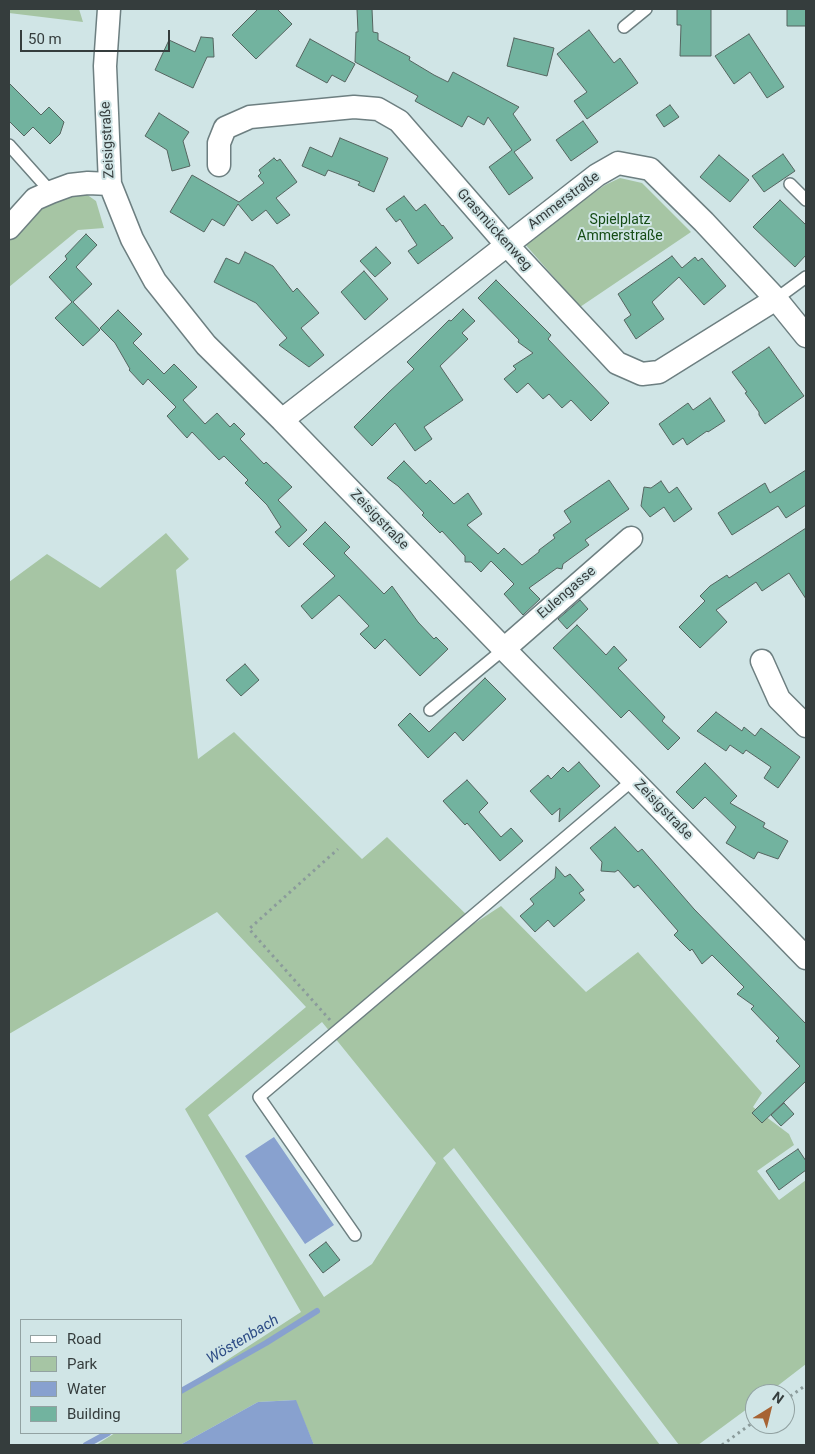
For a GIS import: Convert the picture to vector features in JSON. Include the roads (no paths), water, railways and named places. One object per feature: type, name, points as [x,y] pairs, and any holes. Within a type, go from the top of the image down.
[{"type":"street","name":"Zeisigstraße","points":[[109,9],[105,66],[110,184],[132,240],[155,281],[206,345],[282,420],[806,958]]},
{"type":"street","name":"Grasmückenweg","points":[[219,165],[219,143],[226,128],[250,117],[354,108],[378,108],[399,121],[506,244],[617,363],[642,374],[659,372],[776,299]]},
{"type":"street","name":"Ammerstraße","points":[[282,420],[506,244],[597,175],[618,163],[650,170],[704,222],[776,299],[806,336]]},
{"type":"street","points":[[9,228],[35,199],[51,192],[70,185],[88,183],[110,184]]},
{"type":"street","name":"Eulengasse","points":[[504,649],[631,538]]},
{"type":"street","points":[[762,661],[779,699],[806,726]]},
{"type":"lane","points":[[624,27],[646,9]]},
{"type":"lane","points":[[9,144],[51,192]]},
{"type":"lane","points":[[790,184],[806,200]]},
{"type":"lane","points":[[776,299],[806,277]]},
{"type":"lane","points":[[430,710],[504,649]]},
{"type":"lane","points":[[354,1235],[259,1097],[633,780]]},
{"type":"water","points":[[274,1137],[334,1225],[305,1244],[245,1156]]},
{"type":"water","points":[[296,1400],[314,1445],[180,1445],[258,1402]]},
{"type":"waterway","name":"Wöstenbach","points":[[182,1390],[266,1343],[317,1311]]},
{"type":"waterway","name":"Wöstenbach","points":[[86,1445],[106,1434]]},
{"type":"park label","name":"Spielplatz Ammerstraße","points":[[620,228]]}]
